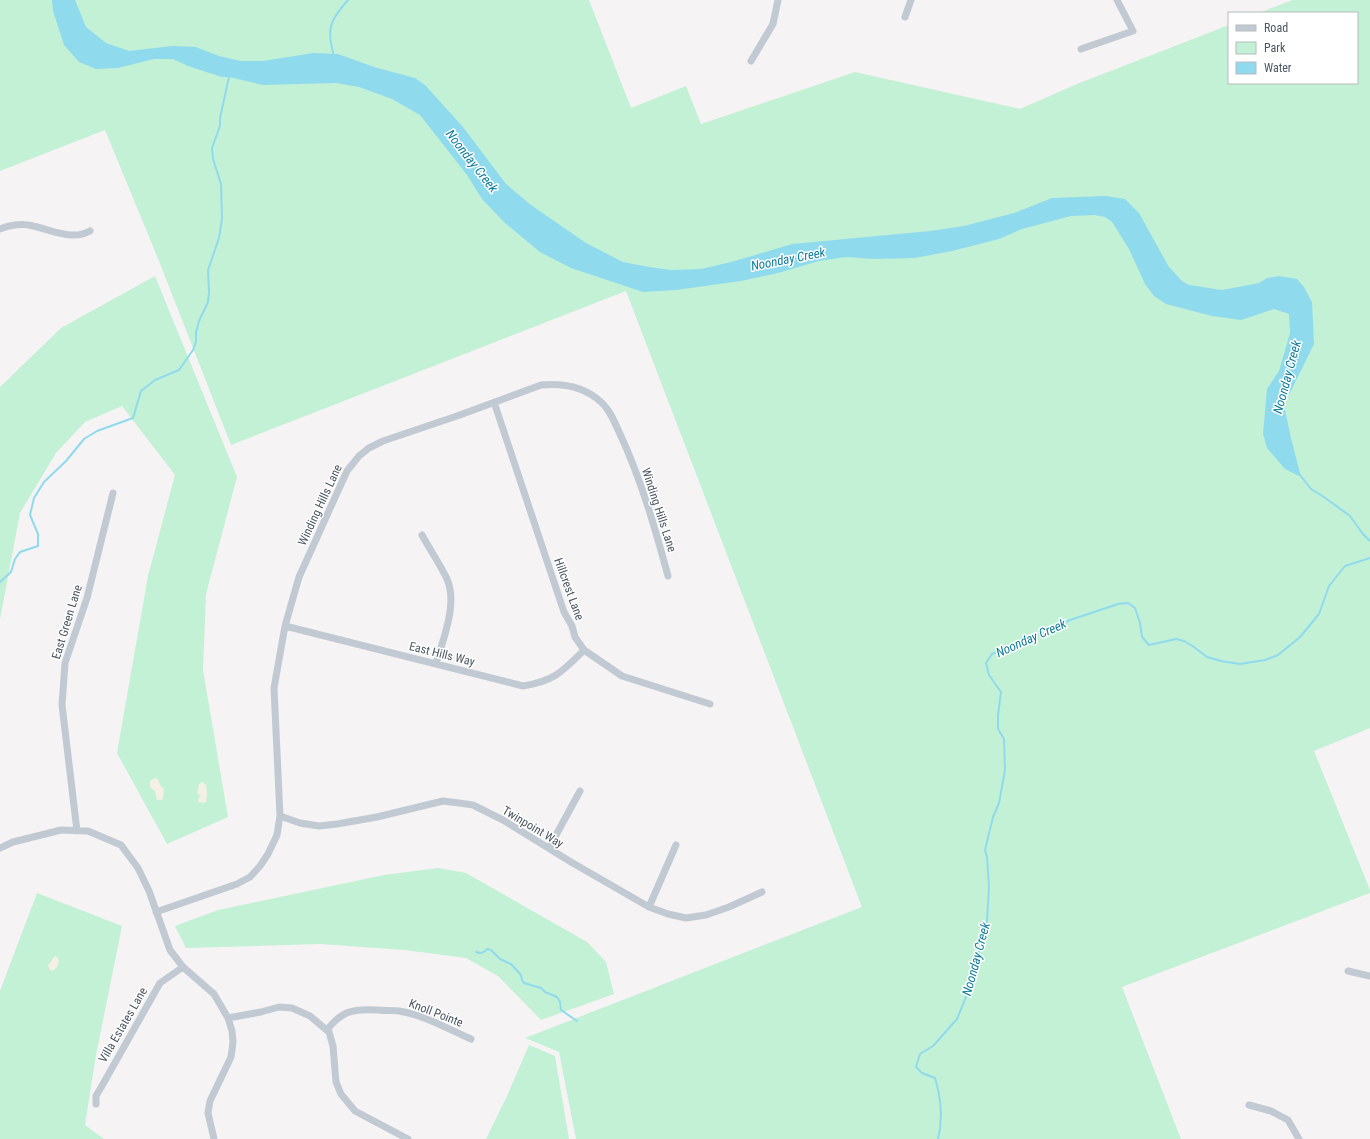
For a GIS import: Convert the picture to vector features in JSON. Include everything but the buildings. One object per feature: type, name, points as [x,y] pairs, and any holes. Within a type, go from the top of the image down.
[{"type":"street","points":[[751,61],[773,24],[778,0]]},
{"type":"street","points":[[905,17],[911,0]]},
{"type":"street","points":[[1081,49],[1132,30],[1117,0]]},
{"type":"street","points":[[0,229],[9,226],[33,226],[74,236],[83,235],[90,231]]},
{"type":"street","name":"Winding Hills Lane","points":[[156,912],[237,884],[250,877],[268,854],[277,835],[280,816],[274,688],[286,626],[302,570],[344,477],[359,456],[369,448],[383,441],[541,385],[555,383],[577,388],[592,394],[602,403],[611,415],[629,453],[653,523],[668,576]]},
{"type":"street","name":"Hillcrest Lane","points":[[494,402],[564,612],[572,626],[575,637],[584,650],[622,676],[710,704]]},
{"type":"street","name":"East Green Lane","points":[[77,831],[62,705],[65,663],[87,598],[113,493]]},
{"type":"street","points":[[422,535],[447,580],[450,590],[451,611],[436,664]]},
{"type":"street","name":"East Hills Way","points":[[286,626],[523,686],[535,684],[558,675],[584,650]]},
{"type":"street","points":[[549,848],[580,791]]},
{"type":"street","name":"Twinpoint Way","points":[[280,816],[300,823],[319,826],[377,817],[443,801],[473,805],[503,820],[650,907],[668,914],[686,918],[696,917],[729,907],[762,892]]},
{"type":"street","points":[[0,848],[13,842],[61,830],[88,831],[121,845],[138,868],[170,950],[183,966],[214,994],[228,1018],[232,1031],[233,1042],[231,1058],[210,1101],[208,1113],[214,1139]]},
{"type":"street","points":[[650,907],[676,845]]},
{"type":"street","name":"Villa Estates Lane","points":[[96,1104],[96,1096],[160,983],[183,966]]},
{"type":"street","points":[[1348,971],[1370,976]]},
{"type":"street","points":[[228,1018],[279,1007],[292,1008],[310,1016],[329,1032],[333,1046],[336,1082],[341,1094],[355,1111],[408,1139]]},
{"type":"street","name":"Knoll Pointe","points":[[327,1030],[335,1020],[350,1012],[361,1009],[400,1011],[425,1018],[471,1039]]},
{"type":"street","points":[[1249,1105],[1272,1111],[1288,1120],[1299,1139]]},
{"type":"green space","points":[[0,0],[589,0],[631,108],[686,86],[701,124],[855,72],[1020,109],[1077,84],[1228,25],[1228,84],[1358,84],[1358,12],[1262,12],[1293,0],[1370,0],[1370,728],[1314,751],[1370,893],[1122,987],[1181,1139],[576,1139],[559,1052],[525,1038],[862,907],[626,291],[231,445],[159,261],[105,130],[0,171]]},
{"type":"green space","points":[[155,276],[237,477],[206,594],[203,670],[228,817],[167,844],[117,753],[148,576],[175,475],[122,406],[85,422],[56,453],[20,513],[0,619],[0,387],[61,328]]},
{"type":"green space","points":[[438,868],[466,873],[587,942],[606,962],[614,994],[541,1020],[498,976],[466,958],[405,950],[320,944],[186,948],[175,926],[218,910],[384,875]]},
{"type":"green space","points":[[37,893],[122,926],[96,1055],[85,1125],[104,1139],[0,1139],[0,991]]},
{"type":"green space","points":[[529,1045],[555,1056],[569,1139],[486,1139],[507,1096]]},
{"type":"sand","points":[[155,778],[158,779],[160,785],[164,789],[163,799],[161,800],[157,800],[155,791],[150,787],[150,781]]},
{"type":"sand","points":[[202,782],[206,785],[207,795],[206,802],[202,803],[198,801],[201,795],[197,794],[199,784]]},
{"type":"sand","points":[[56,956],[59,960],[58,966],[52,971],[48,966]]},
{"type":"water","points":[[52,0],[75,0],[86,27],[106,43],[129,51],[172,46],[196,47],[219,56],[241,61],[263,61],[313,53],[338,54],[374,67],[415,78],[425,85],[463,127],[506,184],[531,205],[586,243],[623,262],[649,267],[671,270],[701,269],[735,261],[792,244],[930,231],[964,226],[1014,213],[1052,198],[1106,196],[1125,199],[1139,213],[1169,267],[1182,281],[1189,285],[1222,290],[1259,283],[1267,278],[1279,276],[1297,279],[1304,287],[1312,302],[1314,344],[1284,405],[1301,477],[1285,469],[1267,448],[1263,434],[1267,389],[1279,371],[1290,333],[1289,314],[1274,309],[1241,320],[1212,316],[1166,304],[1154,296],[1145,284],[1129,249],[1112,222],[1105,217],[1095,215],[1071,216],[1022,229],[999,239],[952,251],[915,258],[874,259],[846,257],[819,261],[778,273],[741,281],[676,290],[643,292],[571,268],[540,252],[505,223],[482,199],[467,175],[420,115],[392,99],[359,87],[336,83],[263,85],[229,77],[222,77],[188,66],[173,59],[154,59],[118,68],[96,69],[79,62],[64,45],[53,11]]},
{"type":"waterway","points":[[334,56],[330,39],[331,25],[337,13],[348,0]]},
{"type":"waterway","points":[[0,582],[11,572],[15,559],[20,552],[38,546],[38,534],[30,515],[34,498],[44,482],[66,461],[84,439],[97,431],[133,418],[141,391],[155,380],[179,370],[193,350],[196,342],[196,332],[199,321],[208,302],[208,270],[219,238],[222,219],[221,184],[213,159],[212,148],[220,126],[220,118],[229,77],[231,75]]},
{"type":"waterway","name":"Noonday Creek","points":[[1300,475],[1311,489],[1350,516],[1370,541]]},
{"type":"waterway","name":"Noonday Creek","points":[[938,1139],[940,1132],[941,1108],[935,1078],[922,1073],[916,1067],[920,1054],[933,1046],[957,1019],[970,987],[987,921],[989,887],[987,857],[985,850],[993,817],[999,803],[1005,770],[1004,739],[998,729],[1001,692],[989,675],[986,663],[992,654],[1070,620],[1118,604],[1128,603],[1135,608],[1140,623],[1142,637],[1149,645],[1176,639],[1184,641],[1207,657],[1221,661],[1240,664],[1265,660],[1278,655],[1300,637],[1319,614],[1329,586],[1345,566],[1370,558]]},
{"type":"waterway","points":[[476,952],[481,953],[487,949],[491,950],[500,959],[511,964],[521,975],[524,983],[541,988],[545,992],[557,997],[560,1002],[561,1010],[577,1021]]}]
